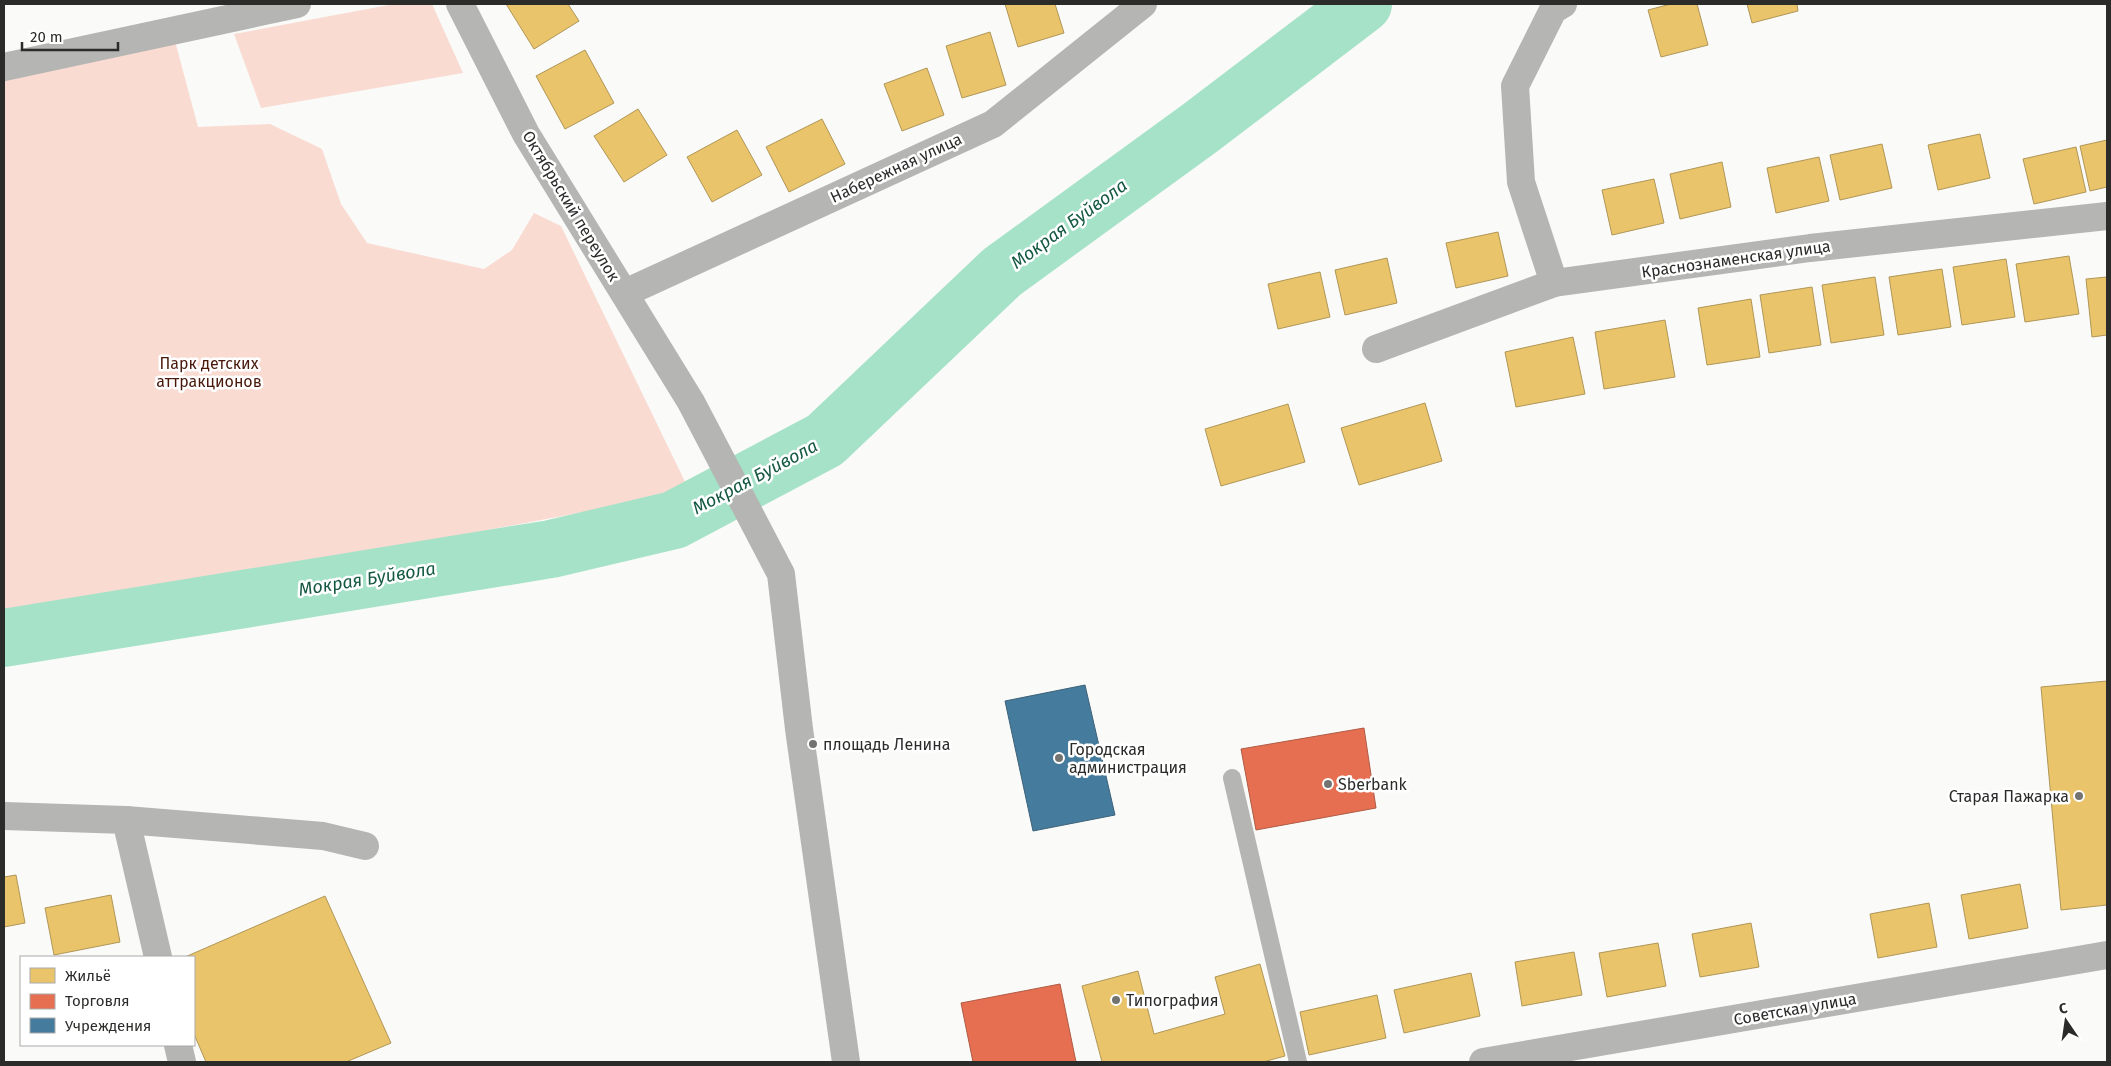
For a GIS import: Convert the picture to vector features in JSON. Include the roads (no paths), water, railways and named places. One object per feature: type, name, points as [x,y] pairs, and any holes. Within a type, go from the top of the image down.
[{"type":"street","points":[[4,67],[297,4]]},
{"type":"street","name":"Октябрьский переулок","points":[[460,4],[526,134],[692,402],[781,574],[799,728],[846,1062]]},
{"type":"street","name":"Набережная улица","points":[[625,293],[993,124],[1143,4]]},
{"type":"street","points":[[1554,283],[1521,182],[1515,86],[1553,10],[1563,4]]},
{"type":"street","name":"Краснознаменская улица","points":[[1376,349],[1554,283],[1810,248],[2107,216]]},
{"type":"street","points":[[4,816],[126,820],[323,836],[365,846]]},
{"type":"street","points":[[126,820],[158,956]]},
{"type":"street","name":"Советская улица","points":[[1483,1062],[2107,955]]},
{"type":"street","points":[[178,1046],[182,1062]]},
{"type":"lane","points":[[1232,778],[1298,1062]]},
{"type":"waterway","name":"Мокрая Буйвола","points":[[4,638],[551,549],[674,520],[825,440],[1002,272],[1200,128],[1363,4]]},
{"type":"place","name":"площадь Ленина","points":[[813,744]]},
{"type":"place","name":"Городская администрация","points":[[1059,758]]},
{"type":"place","name":"Sberbank","points":[[1328,784]]},
{"type":"place","name":"Старая Пажарка","points":[[2079,796]]},
{"type":"place","name":"Типография","points":[[1116,1000]]},
{"type":"park label","name":"Парк детских аттракционов","points":[[209,372]]}]
